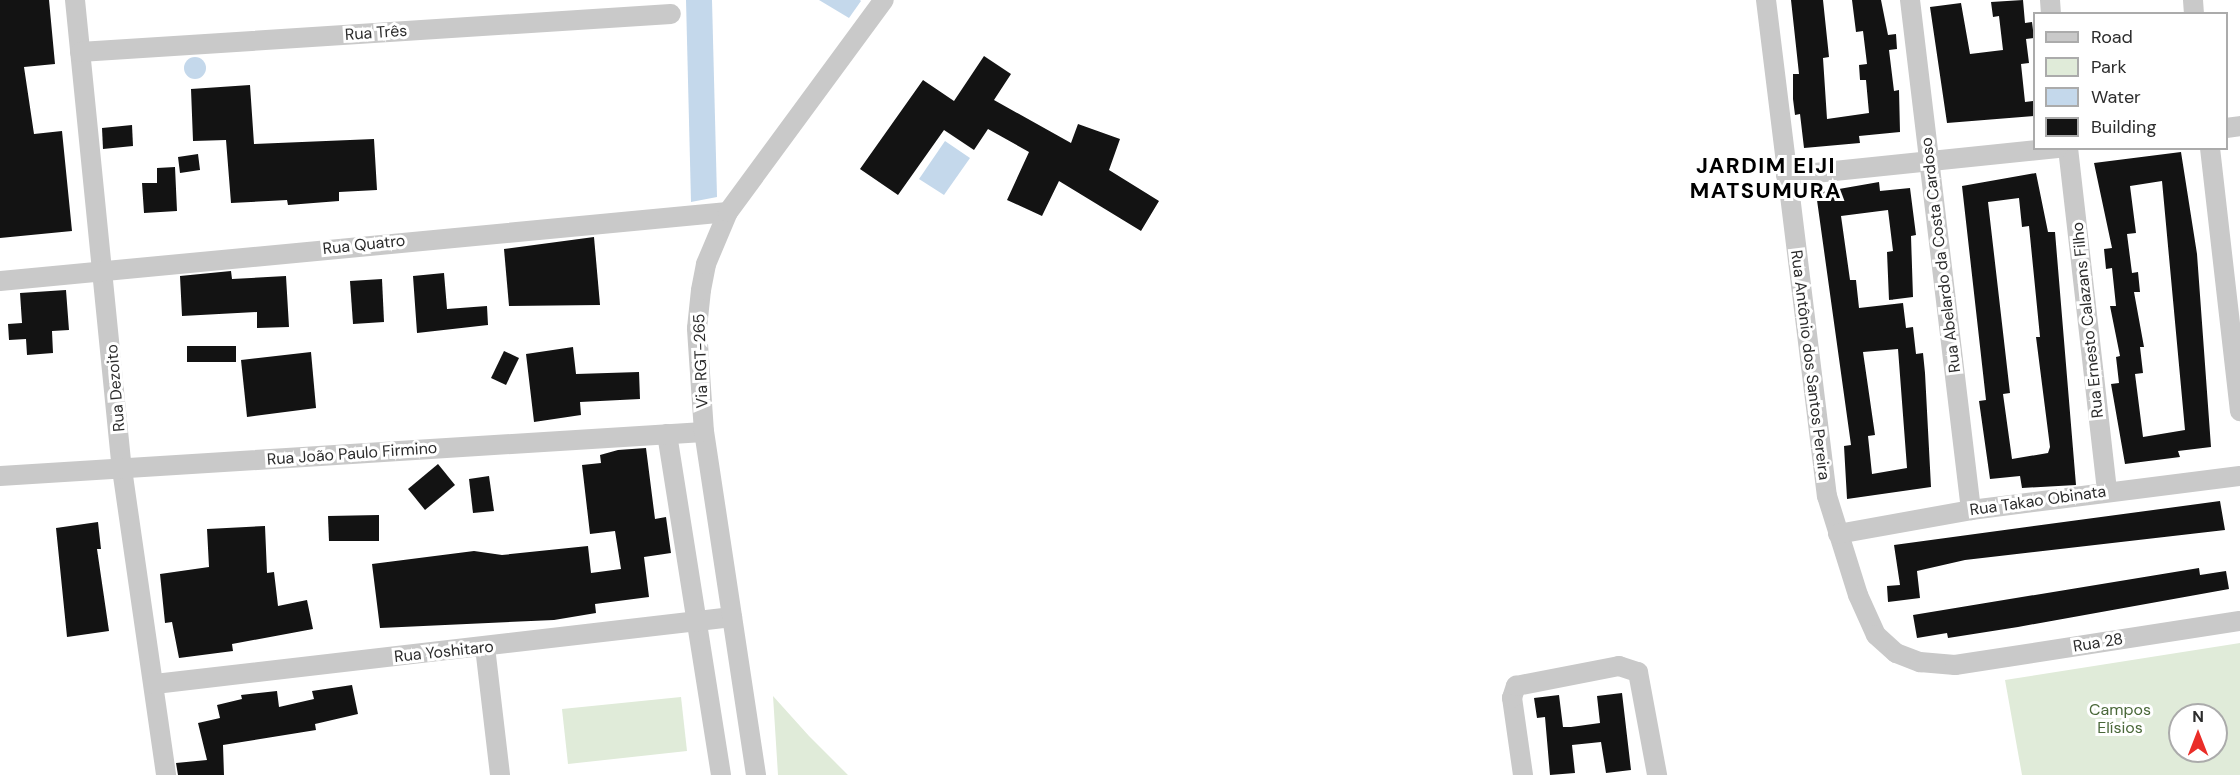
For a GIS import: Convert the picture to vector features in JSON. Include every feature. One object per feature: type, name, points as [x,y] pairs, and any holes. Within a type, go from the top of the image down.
[{"type":"street","name":"Rua Dezoito","points":[[75,0],[105,270],[122,469],[155,684],[166,775]]},
{"type":"street","name":"Via RGT-265","points":[[756,775],[704,432],[697,340],[701,290],[708,256],[728,212],[884,0]]},
{"type":"street","name":"Rua Antônio dos Santos Pereira","points":[[1766,0],[1827,496],[1838,534],[1876,635],[1896,653],[1920,663],[1955,665]]},
{"type":"street","name":"Rua Abelardo da Costa Cardoso","points":[[1910,0],[1971,510]]},
{"type":"street","name":"Rua Três","points":[[80,52],[672,14]]},
{"type":"street","points":[[1786,176],[2038,150]]},
{"type":"street","name":"Rua Ernesto Calazans Filho","points":[[2068,150],[2107,491]]},
{"type":"street","points":[[2210,150],[2240,411]]},
{"type":"street","name":"Rua Quatro","points":[[0,281],[728,212]]},
{"type":"street","name":"Rua João Paulo Firmino","points":[[0,476],[704,432]]},
{"type":"street","points":[[667,434],[721,775]]},
{"type":"street","name":"Rua Takao Obinata","points":[[1838,534],[1971,510],[2240,476]]},
{"type":"street","name":"Rua Yoshitaro","points":[[155,684],[732,617]]},
{"type":"street","name":"Rua 28","points":[[1955,665],[2240,621]]},
{"type":"street","points":[[485,647],[500,775]]},
{"type":"street","points":[[1522,775],[1512,698],[1516,686],[1628,666],[1638,672],[1657,775]]},
{"type":"green space","name":"Campos Elísios","points":[[2240,643],[2240,775],[2022,775],[2005,680]]},
{"type":"green space","points":[[773,696],[809,736],[848,775],[778,775]]},
{"type":"green space","points":[[681,697],[687,751],[568,764],[562,709]]},
{"type":"water","points":[[686,0],[712,0],[717,197],[691,202]]},
{"type":"water","points":[[819,0],[860,0],[861,1],[849,18]]},
{"type":"water","points":[[195,57],[203,60],[206,68],[203,76],[195,79],[187,76],[184,68],[187,60]]},
{"type":"water","points":[[945,141],[970,158],[944,195],[919,179]]},
{"type":"building","points":[[0,0],[49,0],[55,64],[24,67],[34,134],[62,131],[72,231],[0,238]]},
{"type":"building","points":[[1791,0],[1823,0],[1829,57],[1823,58],[1827,119],[1869,113],[1866,80],[1860,80],[1859,65],[1867,64],[1863,31],[1856,32],[1852,0],[1881,0],[1888,35],[1896,34],[1897,49],[1889,50],[1894,91],[1899,90],[1900,132],[1859,136],[1860,143],[1804,148],[1800,114],[1795,115],[1793,99],[1793,74],[1799,74]]},
{"type":"building","points":[[2023,0],[2025,23],[2032,22],[2033,38],[2026,39],[2029,63],[2021,64],[2025,102],[2033,101],[2033,116],[1947,123],[1930,7],[1961,3],[1970,54],[2003,50],[1999,16],[1993,17],[1991,2]]},
{"type":"building","points":[[984,56],[1011,74],[994,100],[1071,143],[1078,124],[1120,139],[1109,170],[1159,201],[1141,231],[1059,181],[1042,216],[1007,200],[1029,152],[988,129],[974,150],[944,130],[898,195],[860,169],[923,80],[954,101]]},
{"type":"building","points":[[250,85],[254,144],[374,139],[377,190],[339,192],[339,201],[288,205],[287,200],[231,203],[226,140],[193,141],[191,89]]},
{"type":"building","points":[[132,125],[133,146],[103,149],[102,128]]},
{"type":"building","points":[[2181,152],[2197,254],[2211,447],[2178,451],[2180,457],[2125,464],[2111,384],[2119,383],[2116,357],[2120,356],[2110,306],[2116,306],[2112,268],[2106,269],[2104,249],[2112,248],[2094,163]],"holes":[[[2162,181],[2185,430],[2143,437],[2135,374],[2143,373],[2140,347],[2144,347],[2134,292],[2140,292],[2138,272],[2132,273],[2127,234],[2136,233],[2130,186]]]},
{"type":"building","points":[[198,154],[200,170],[180,173],[178,157]]},
{"type":"building","points":[[175,167],[177,211],[144,213],[142,183],[157,183],[157,168]]},
{"type":"building","points":[[2036,173],[2048,232],[2055,232],[2076,485],[2022,488],[2020,476],[1990,479],[1979,401],[1986,400],[1962,186]],"holes":[[[2019,198],[2022,227],[2029,226],[2040,337],[2036,337],[2050,447],[2048,453],[2012,459],[2003,394],[2010,393],[1988,202]]]},
{"type":"building","points":[[1879,182],[1880,191],[1910,188],[1916,235],[1911,236],[1913,297],[1889,300],[1887,252],[1893,251],[1888,210],[1841,216],[1850,280],[1856,280],[1859,308],[1903,303],[1906,328],[1913,327],[1916,354],[1923,353],[1931,487],[1847,499],[1844,446],[1851,445],[1816,193]],"holes":[[[1898,349],[1907,468],[1872,474],[1868,436],[1875,435],[1863,352]]]},
{"type":"building","points":[[594,237],[600,305],[509,306],[504,249]]},
{"type":"building","points":[[231,271],[232,279],[286,276],[289,327],[257,328],[257,312],[182,316],[180,276]]},
{"type":"building","points":[[444,273],[447,309],[487,306],[488,325],[417,333],[413,276]]},
{"type":"building","points":[[382,279],[384,322],[353,324],[350,281]]},
{"type":"building","points":[[66,290],[69,330],[52,331],[53,353],[27,355],[26,339],[9,340],[8,324],[22,323],[20,293]]},
{"type":"building","points":[[187,346],[236,346],[236,362],[187,362]]},
{"type":"building","points":[[573,347],[576,374],[639,372],[640,399],[580,402],[581,415],[534,422],[526,354]]},
{"type":"building","points":[[504,351],[519,358],[506,385],[491,378]]},
{"type":"building","points":[[311,352],[316,408],[247,417],[241,360]]},
{"type":"building","points":[[646,448],[655,519],[666,517],[671,553],[644,557],[649,597],[595,604],[596,613],[554,620],[380,628],[372,564],[474,551],[502,555],[588,546],[591,573],[621,569],[615,531],[590,534],[582,465],[601,463],[600,455],[618,450]]},
{"type":"building","points":[[438,464],[455,485],[425,510],[408,489]]},
{"type":"building","points":[[489,476],[494,511],[473,513],[469,479]]},
{"type":"building","points":[[2220,501],[2225,530],[1965,560],[1917,571],[1920,598],[1888,602],[1887,586],[1900,585],[1894,545]]},
{"type":"building","points":[[379,515],[379,541],[329,541],[328,516]]},
{"type":"building","points":[[98,522],[101,549],[97,549],[109,631],[67,637],[56,528]]},
{"type":"building","points":[[265,526],[267,573],[274,572],[278,606],[307,600],[313,629],[232,644],[233,651],[179,658],[172,622],[165,623],[160,574],[209,567],[207,529]]},
{"type":"building","points":[[2199,568],[2200,575],[2226,571],[2229,589],[1948,638],[1947,633],[1917,638],[1913,615]]},
{"type":"building","points":[[352,685],[358,714],[315,724],[316,730],[223,745],[224,775],[178,775],[176,763],[207,760],[198,723],[220,718],[217,705],[242,699],[241,695],[277,691],[279,707],[314,699],[312,691]]},
{"type":"building","points":[[1622,693],[1631,770],[1606,773],[1601,742],[1572,745],[1575,773],[1550,775],[1545,717],[1537,718],[1534,698],[1559,695],[1563,727],[1571,727],[1600,723],[1597,696]]},
{"type":"district","name":"JARDIM EIJI MATSUMURA","points":[[1766,178]]}]
